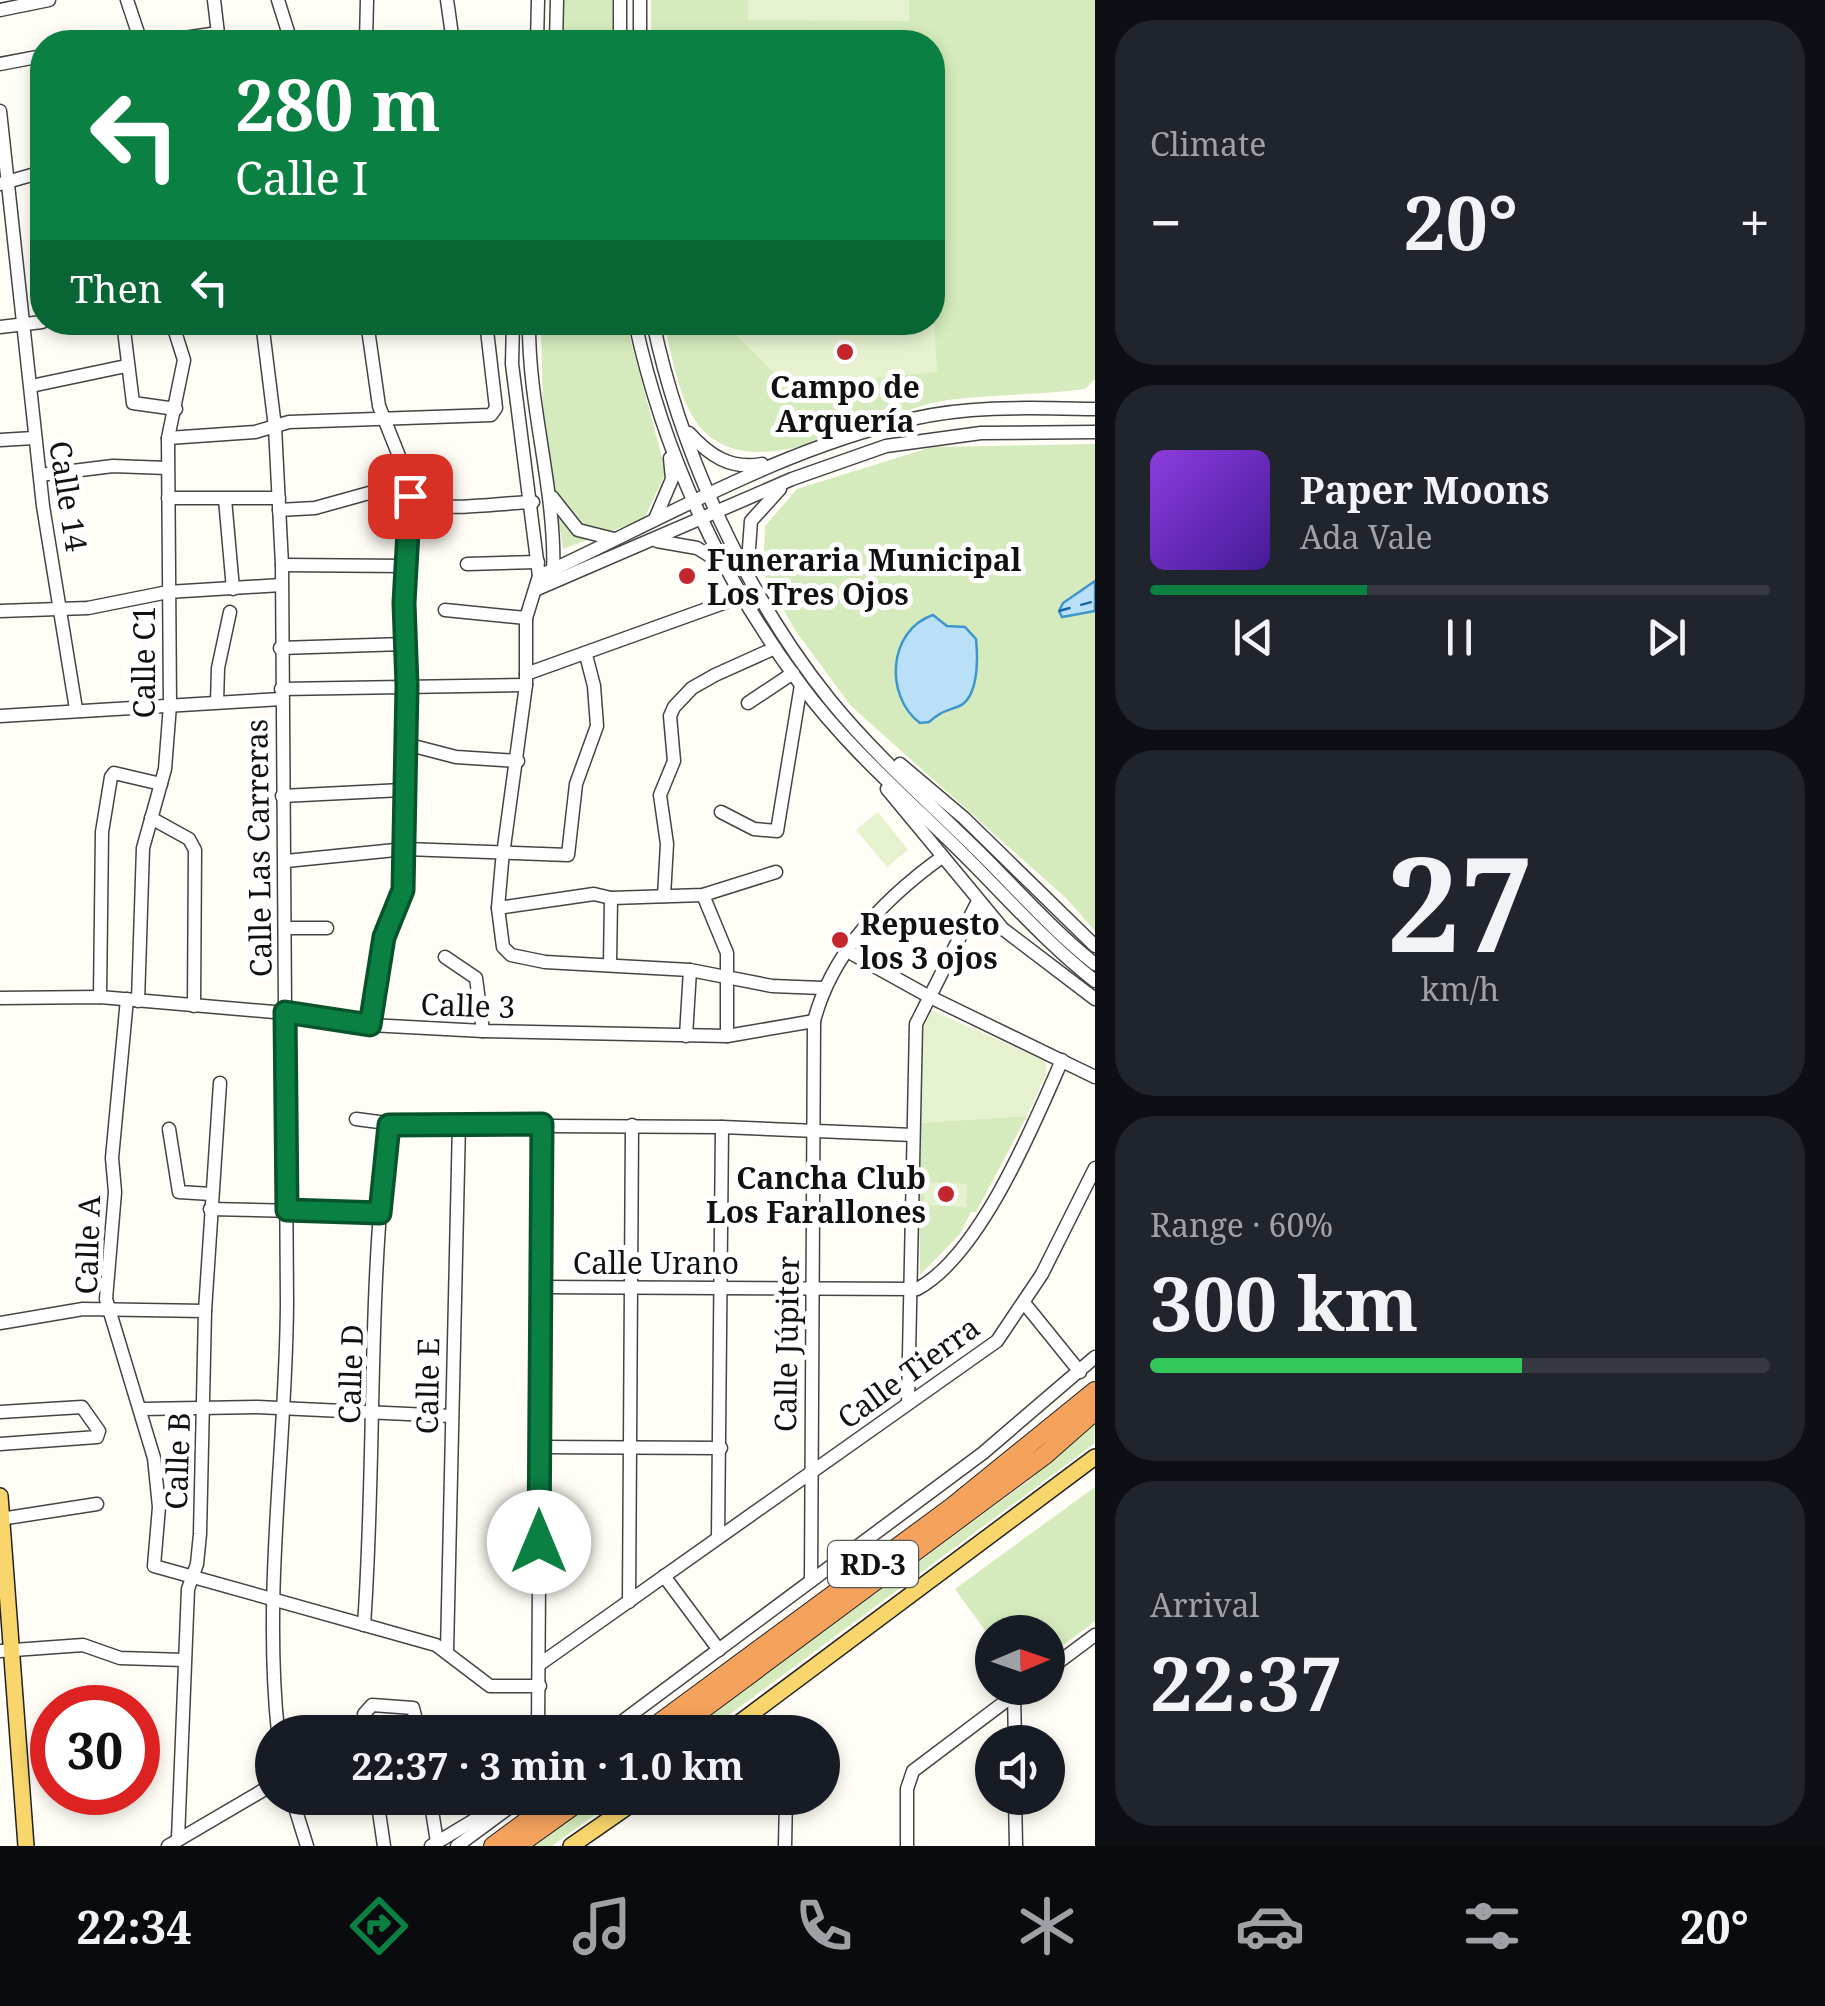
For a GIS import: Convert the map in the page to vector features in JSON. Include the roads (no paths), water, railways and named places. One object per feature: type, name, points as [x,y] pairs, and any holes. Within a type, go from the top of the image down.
[{"type":"highway","name":"RD-3","points":[[670,1715],[952,1507],[1095,1391]]},
{"type":"highway","name":"RD-3","points":[[695,1715],[1045,1455],[1095,1411]]},
{"type":"highway","points":[[493,1846],[535,1815]]},
{"type":"highway","points":[[517,1846],[560,1815]]},
{"type":"main road","points":[[762,1715],[1095,1457]]},
{"type":"main road","points":[[0,1496],[5,1650],[26,1846]]},
{"type":"main road","points":[[571,1846],[616,1815]]},
{"type":"street","points":[[0,10],[48,0]]},
{"type":"street","points":[[127,0],[137,30]]},
{"type":"street","points":[[214,0],[218,30]]},
{"type":"street","points":[[278,0],[287,30]]},
{"type":"street","points":[[366,30],[367,0]]},
{"type":"street","points":[[447,0],[451,30]]},
{"type":"street","points":[[537,30],[538,0]]},
{"type":"street","points":[[556,30],[557,0]]},
{"type":"street","points":[[620,0],[620,30]]},
{"type":"street","points":[[640,0],[640,30]]},
{"type":"street","points":[[0,64],[30,58]]},
{"type":"street","name":"Calle 14","points":[[0,111],[34,438],[76,709]]},
{"type":"street","points":[[6,183],[30,176]]},
{"type":"street","points":[[0,328],[30,323]]},
{"type":"street","points":[[124,335],[132,404],[176,408]]},
{"type":"street","name":"Calle C1","points":[[133,1000],[142,848],[160,784],[170,705],[168,438],[184,360],[176,335]]},
{"type":"street","name":"Calle Las Carreras","points":[[264,335],[275,426],[282,565],[280,648],[286,861],[286,1409],[273,1599],[277,1715]]},
{"type":"street","points":[[369,335],[379,406],[410,496],[404,644],[407,686],[402,743],[403,890],[384,937],[370,1025]]},
{"type":"street","points":[[168,438],[330,420],[387,422],[495,413],[487,335]]},
{"type":"street","points":[[513,335],[512,364],[533,502],[538,576],[526,618],[526,680],[503,855],[499,932],[511,955],[545,962],[690,970],[772,986],[822,988]]},
{"type":"street","points":[[530,335],[531,388],[549,492],[553,585]]},
{"type":"street","points":[[638,335],[669,446],[693,502],[726,567],[775,648],[978,901],[1028,953],[1095,999]]},
{"type":"street","points":[[658,335],[682,425],[749,575],[789,644],[850,724],[1095,981]]},
{"type":"street","points":[[30,386],[126,366]]},
{"type":"street","points":[[1054,408],[1095,396]]},
{"type":"street","points":[[538,576],[780,461],[911,419],[994,409],[1095,408]]},
{"type":"street","points":[[682,425],[707,453],[730,464],[780,461]]},
{"type":"street","points":[[553,585],[792,479],[886,446],[930,438],[1095,432]]},
{"type":"street","points":[[0,440],[34,438]]},
{"type":"street","points":[[654,522],[672,478],[669,446]]},
{"type":"street","points":[[40,475],[113,466],[167,468]]},
{"type":"street","points":[[749,575],[746,547],[751,522],[758,509],[792,479]]},
{"type":"street","points":[[168,498],[315,508],[387,488],[420,503],[446,507],[533,502]]},
{"type":"street","points":[[549,492],[578,530],[616,540]]},
{"type":"street","points":[[225,499],[233,589]]},
{"type":"street","points":[[654,541],[697,548],[726,567]]},
{"type":"street","points":[[467,564],[538,576],[553,585]]},
{"type":"street","points":[[282,565],[406,566]]},
{"type":"street","points":[[0,612],[88,608],[168,592],[281,585]]},
{"type":"street","points":[[0,716],[526,680],[743,596]]},
{"type":"street","points":[[445,610],[526,618]]},
{"type":"street","points":[[217,702],[218,668],[230,612]]},
{"type":"street","points":[[280,648],[404,644]]},
{"type":"street","points":[[664,896],[667,844],[660,795],[674,761],[674,707],[704,681],[775,648]]},
{"type":"street","points":[[286,861],[404,850],[562,858],[572,850],[576,784],[596,726],[594,686],[586,654]]},
{"type":"street","points":[[748,703],[797,679]]},
{"type":"street","points":[[721,812],[754,829],[777,831],[797,679]]},
{"type":"street","points":[[850,724],[964,818],[1095,946]]},
{"type":"street","points":[[850,742],[992,883]]},
{"type":"street","points":[[402,743],[456,757],[518,761]]},
{"type":"street","points":[[100,997],[102,832],[112,777],[114,773],[160,784]]},
{"type":"street","points":[[282,796],[402,790]]},
{"type":"street","points":[[150,818],[189,839],[195,850],[194,1006]]},
{"type":"street","points":[[942,857],[1012,894],[1095,964]]},
{"type":"street","name":"Calle Júpiter","points":[[810,1581],[814,1021],[822,988],[874,915],[942,857]]},
{"type":"street","points":[[498,908],[594,894],[611,898],[702,895],[776,872]]},
{"type":"street","points":[[702,895],[728,953],[727,1036]]},
{"type":"street","points":[[610,965],[611,898]]},
{"type":"street","points":[[908,1402],[916,1024],[978,901]]},
{"type":"street","points":[[285,928],[327,928]]},
{"type":"street","points":[[847,950],[928,996],[1095,1077]]},
{"type":"street","points":[[445,957],[476,978],[483,1031]]},
{"type":"street","points":[[686,1036],[690,970]]},
{"type":"street","name":"Calle 3","points":[[0,998],[100,997],[285,1012],[370,1025],[483,1031],[727,1036],[814,1021]]},
{"type":"street","name":"Calle A","points":[[133,1000],[112,1158],[115,1192],[106,1297],[142,1409],[159,1507],[154,1566],[194,1576]]},
{"type":"street","points":[[909,1290],[933,1279],[970,1235],[1062,1060]]},
{"type":"street","name":"Calle B","points":[[173,1842],[188,1589],[194,1576],[200,1534],[205,1310],[220,1083]]},
{"type":"street","points":[[356,1119],[389,1125],[722,1126],[912,1135]]},
{"type":"street","name":"Calle E","points":[[446,1650],[459,1123]]},
{"type":"street","points":[[539,1715],[542,1124]]},
{"type":"street","name":"Calle D","points":[[364,1625],[373,1498],[380,1213],[389,1125]]},
{"type":"street","points":[[629,1602],[632,1125]]},
{"type":"street","points":[[718,1538],[722,1126]]},
{"type":"street","points":[[169,1129],[179,1192],[211,1202],[287,1210],[380,1213]]},
{"type":"street","name":"Calle Tierra","points":[[540,1664],[997,1341],[1024,1304],[1095,1168]]},
{"type":"street","name":"Calle Urano","points":[[540,1287],[909,1290]]},
{"type":"street","points":[[1024,1304],[1080,1372]]},
{"type":"street","points":[[0,1323],[83,1310],[205,1310]]},
{"type":"street","points":[[631,1715],[983,1453],[1095,1357]]},
{"type":"street","points":[[0,1412],[82,1408],[88,1410],[98,1434],[0,1444]]},
{"type":"street","points":[[142,1409],[373,1410],[451,1416]]},
{"type":"street","points":[[539,1448],[721,1448]]},
{"type":"street","points":[[1,1519],[97,1504]]},
{"type":"street","points":[[194,1576],[446,1650],[490,1686],[540,1686]]},
{"type":"street","points":[[664,1576],[719,1650]]},
{"type":"street","points":[[1065,1657],[1095,1635]]},
{"type":"street","points":[[5,1650],[83,1645],[120,1658],[184,1660]]},
{"type":"street","points":[[364,1715],[368,1708],[387,1705],[415,1710],[416,1715]]},
{"type":"street","points":[[907,1846],[907,1788],[913,1770],[999,1705]]},
{"type":"street","points":[[173,1842],[255,1795]]},
{"type":"street","points":[[297,1815],[306,1846]]},
{"type":"street","points":[[379,1815],[384,1846]]},
{"type":"street","points":[[431,1815],[434,1844],[491,1815]]},
{"type":"street","points":[[457,1846],[499,1815]]},
{"type":"street","points":[[785,1846],[786,1815]]},
{"type":"street","points":[[1016,1815],[1016,1846]]},
{"type":"water","points":[[1095,581],[1095,611],[1062,617],[1059,611],[1063,603]]},
{"type":"water","points":[[933,615],[947,626],[965,627],[976,639],[976,678],[964,703],[920,723],[901,697],[896,664],[907,634]]},
{"type":"place","name":"Campo de Arquería","points":[[845,352]]},
{"type":"place","name":"Funeraria Municipal Los Tres Ojos","points":[[687,576]]},
{"type":"place","name":"Repuesto los 3 ojos","points":[[840,940]]},
{"type":"place","name":"Cancha Club Los Farallones","points":[[946,1194]]}]
